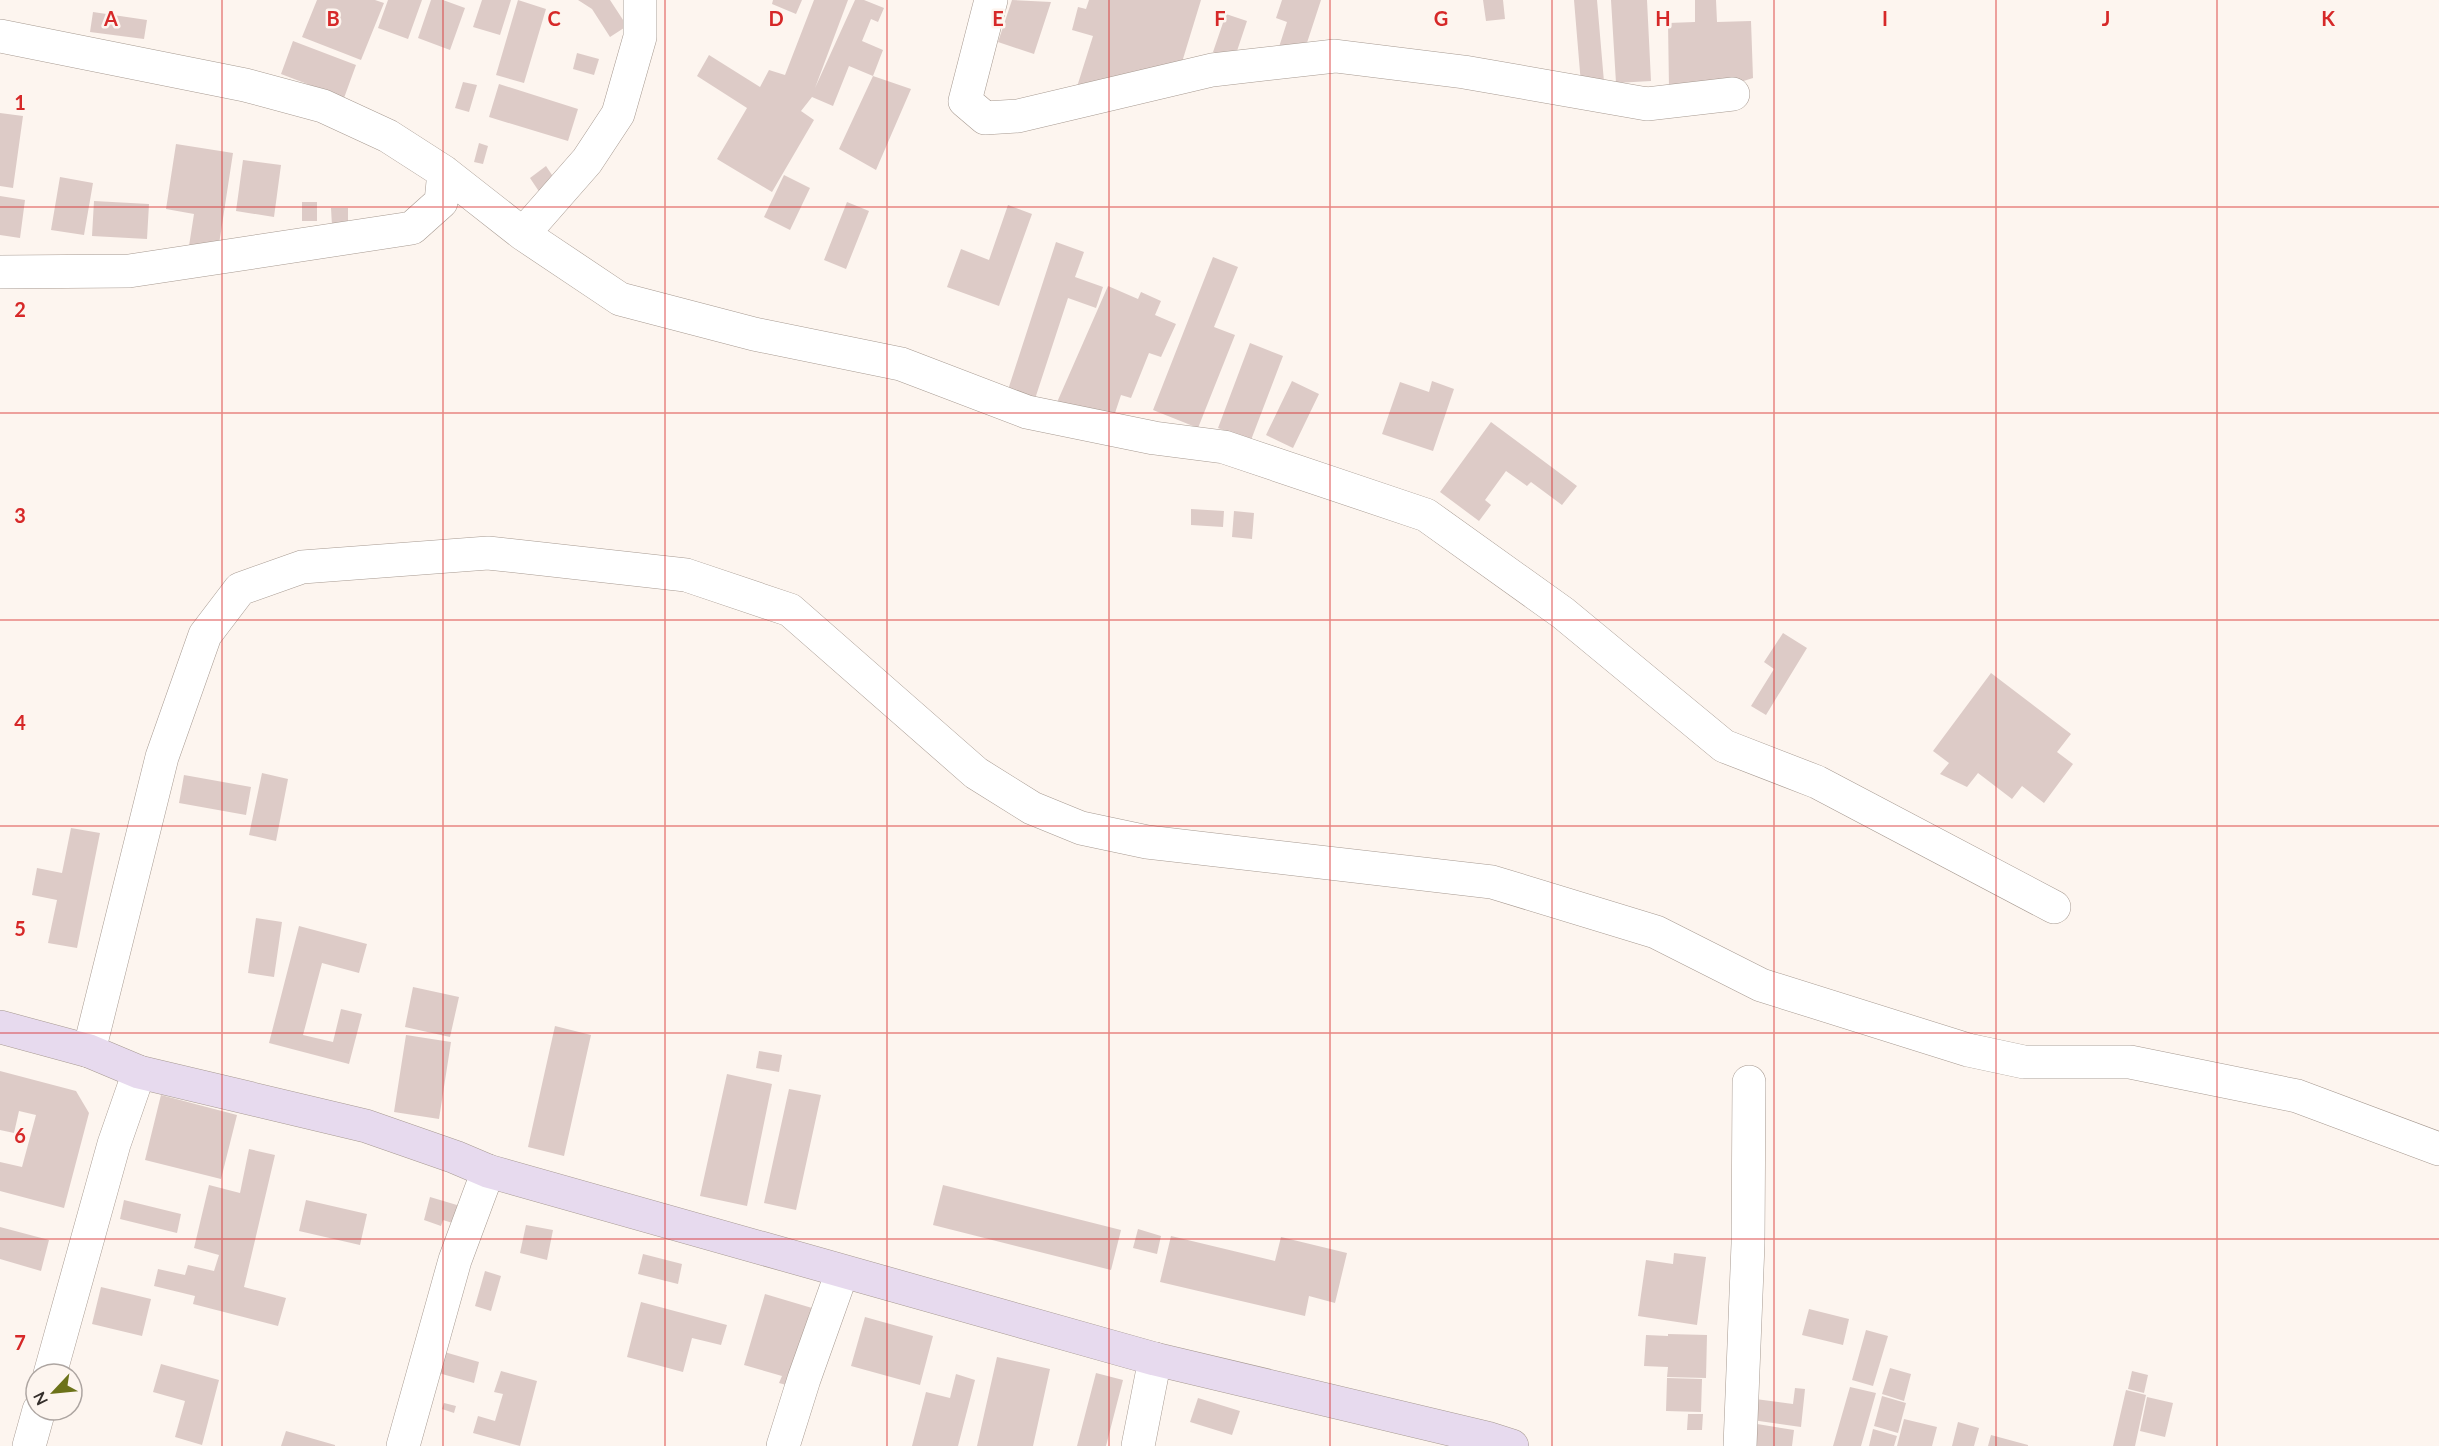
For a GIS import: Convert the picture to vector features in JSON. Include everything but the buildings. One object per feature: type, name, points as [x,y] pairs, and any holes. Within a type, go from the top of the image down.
[{"type":"street","points":[[523,234],[587,162],[618,114],[640,37],[640,0]]},
{"type":"street","points":[[988,1],[965,101],[985,118],[1017,116],[1212,70],[1335,56],[1464,72],[1647,105],[1733,94]]},
{"type":"street","points":[[0,36],[245,85],[323,106],[388,136],[444,172],[523,234],[620,299],[754,334],[901,364],[1027,412],[1154,438],[1224,447],[1426,515],[1563,613],[1724,746],[1817,782],[2054,907]]},
{"type":"street","points":[[0,272],[129,271],[412,228],[441,202],[444,172]]},
{"type":"street","points":[[89,1051],[162,757],[205,635],[240,589],[302,567],[489,553],[686,574],[790,610],[976,773],[1032,808],[1082,828],[1147,842],[1492,882],[1656,932],[1761,985],[1968,1050],[2024,1062],[2072,1060],[2130,1062],[2297,1096],[2439,1149]]},
{"type":"street","points":[[0,1027],[89,1051],[139,1072],[366,1126],[488,1171],[1155,1359],[1487,1438],[1512,1446]]},
{"type":"street","points":[[53,1362],[114,1144],[139,1072]]},
{"type":"street","points":[[1740,1446],[1748,1244],[1749,1082]]},
{"type":"street","points":[[403,1446],[455,1260],[488,1171]]},
{"type":"street","points":[[783,1446],[842,1272]]},
{"type":"street","points":[[1138,1446],[1155,1359]]},
{"type":"street","points":[[29,1446],[36,1422]]}]
